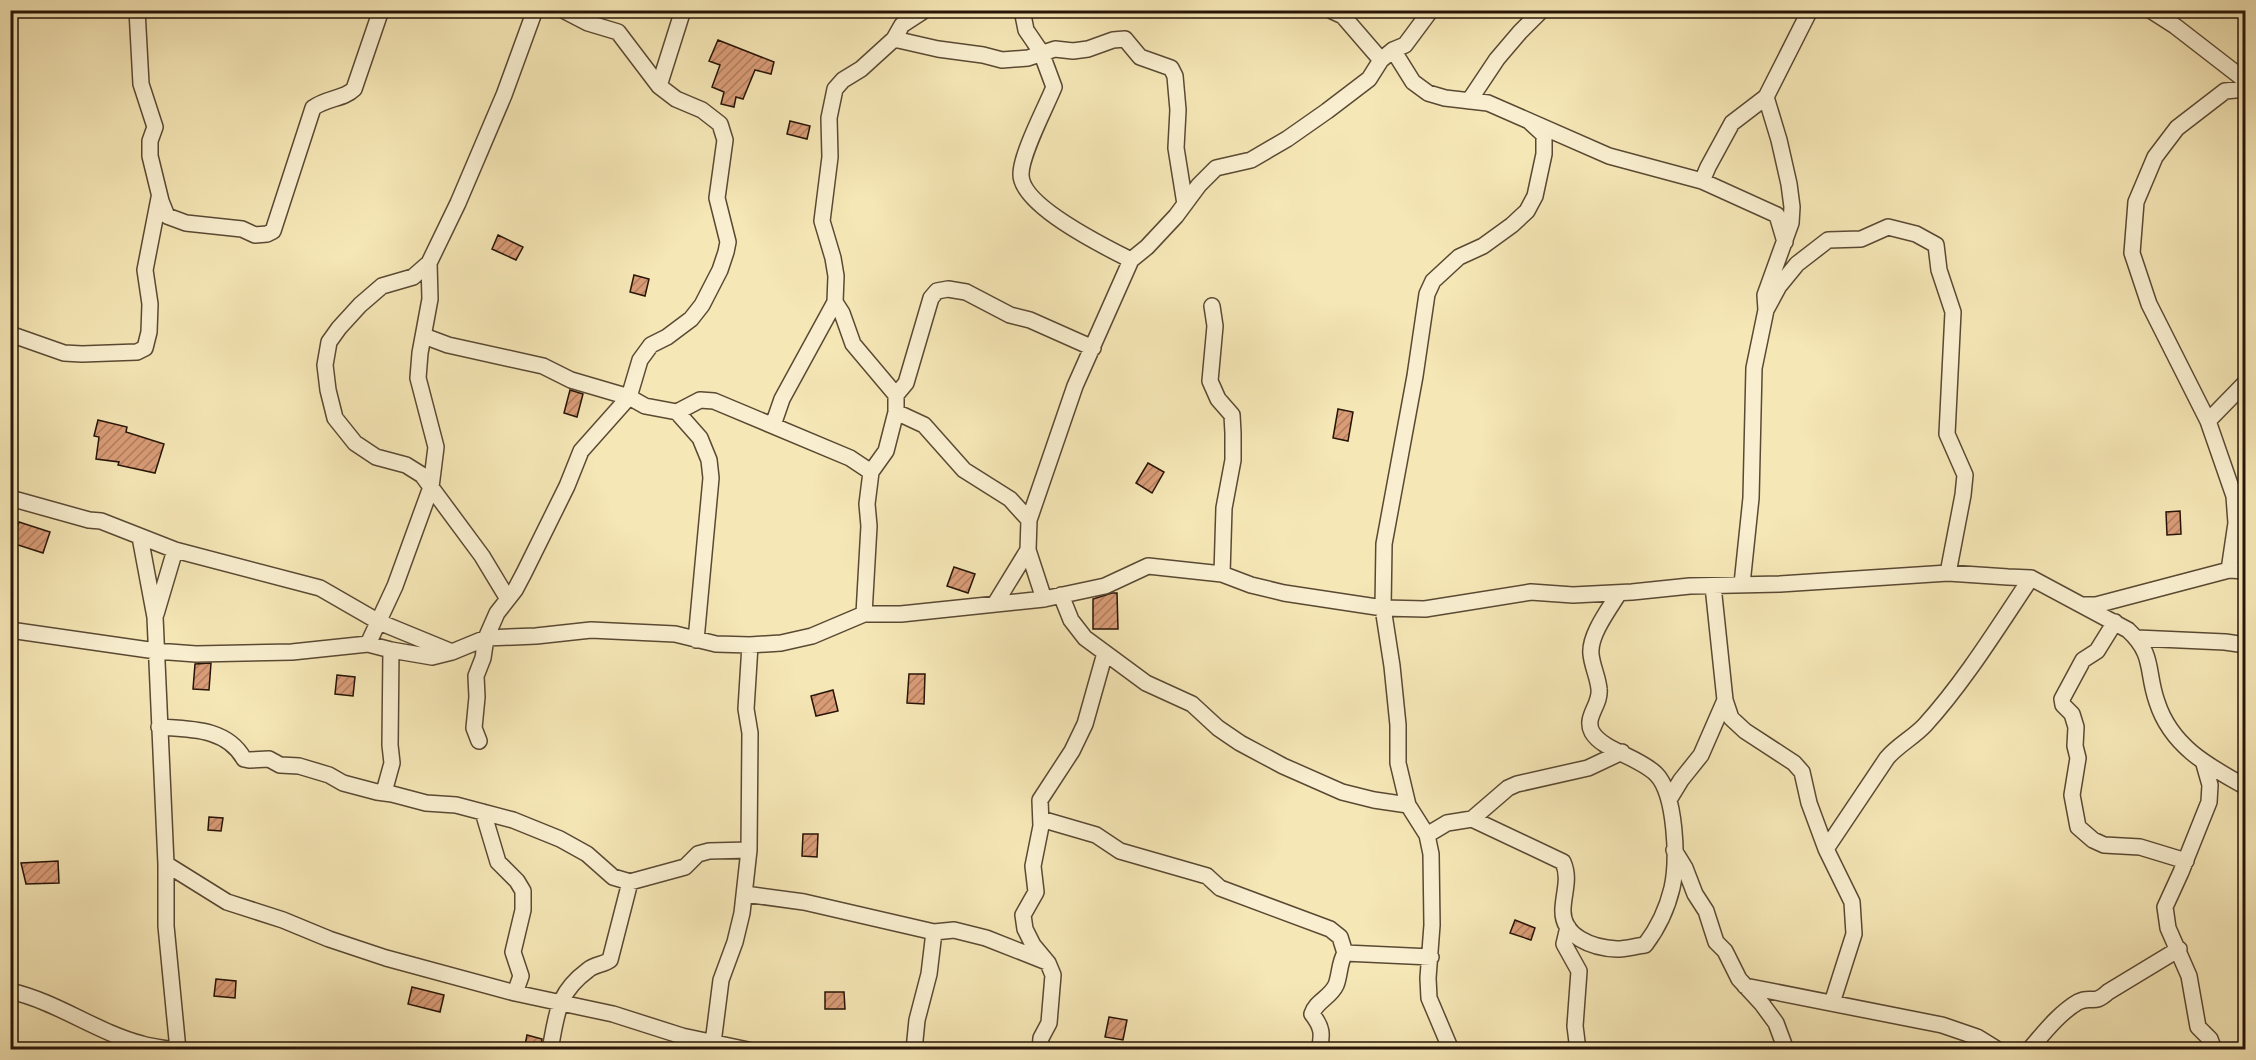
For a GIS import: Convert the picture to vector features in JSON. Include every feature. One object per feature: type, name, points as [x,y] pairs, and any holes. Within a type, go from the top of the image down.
[{"type":"street","points":[[137,10],[141,84],[155,127],[150,141],[150,156],[159,196],[167,216],[186,224],[242,229],[255,235],[273,231],[313,108],[322,101],[348,95],[354,89],[381,10]]},
{"type":"street","points":[[479,741],[474,728],[477,698],[476,676],[483,658],[486,638],[497,613],[515,590],[533,556],[567,486],[581,451],[629,397],[640,360],[651,345],[667,337],[691,319],[702,305],[720,270],[728,242],[717,198],[725,140],[720,124],[702,110],[676,99],[659,86],[618,32],[588,23],[563,10]]},
{"type":"street","points":[[659,86],[682,10]]},
{"type":"street","points":[[864,614],[869,526],[867,504],[871,472],[886,451],[896,412],[896,394],[853,344],[836,302],[833,258],[822,221],[830,157],[830,118],[835,89],[894,39],[902,25],[925,10]]},
{"type":"street","points":[[1022,10],[1026,30],[1041,52],[1054,87],[1020,171],[1021,183],[1030,196],[1045,209],[1131,260]]},
{"type":"street","points":[[1330,10],[1343,16],[1387,55],[1413,82],[1428,93],[1445,98],[1488,103],[1609,156],[1702,181],[1777,215],[1785,242]]},
{"type":"street","points":[[1044,599],[1028,550],[1029,519],[1075,386],[1131,260],[1146,247],[1216,168],[1251,160],[1287,139],[1369,78],[1387,55],[1405,45],[1431,10]]},
{"type":"street","points":[[1468,101],[1497,59],[1542,10]]},
{"type":"street","points":[[1702,181],[1732,123],[1766,97],[1810,10]]},
{"type":"street","points":[[2150,10],[2175,26],[2246,81]]},
{"type":"street","points":[[507,599],[482,556],[422,475],[406,465],[376,457],[355,443],[335,418],[325,365],[329,342],[360,305],[382,286],[413,277],[429,263],[458,203],[504,95],[533,12]]},
{"type":"street","points":[[894,39],[1002,60],[1029,58],[1055,49],[1078,51],[1113,40],[1125,39],[1140,57],[1171,68],[1175,76],[1178,88],[1176,148],[1185,204]]},
{"type":"street","points":[[2229,570],[2236,523],[2234,496],[2208,421],[2149,304],[2132,253],[2136,202],[2155,157],[2177,128],[2225,91],[2246,89]]},
{"type":"street","points":[[1742,584],[1751,498],[1754,368],[1766,310],[1769,282],[1791,223],[1789,184],[1766,97]]},
{"type":"street","points":[[1451,1050],[1429,998],[1433,886],[1431,854],[1426,835],[1408,805],[1398,764],[1397,713],[1383,608],[1384,544],[1415,376],[1426,294],[1433,281],[1460,257],[1483,246],[1527,211],[1535,196],[1544,154],[1544,135],[1530,122]]},
{"type":"street","points":[[10,334],[64,353],[137,352],[145,348],[149,332],[150,304],[145,270],[159,196]]},
{"type":"street","points":[[1766,310],[1779,286],[1797,264],[1828,240],[1861,239],[1888,227],[1916,234],[1936,245],[1939,270],[1953,312],[1947,434],[1965,475],[1948,573]]},
{"type":"street","points":[[368,644],[395,586],[431,487],[436,447],[418,378],[430,299],[429,263]]},
{"type":"street","points":[[896,394],[906,383],[931,298],[937,291],[948,289],[966,292],[1010,315],[1030,320],[1093,348]]},
{"type":"street","points":[[773,425],[782,399],[836,302]]},
{"type":"street","points":[[1212,306],[1215,326],[1210,381],[1218,399],[1232,415],[1233,433],[1233,460],[1224,508],[1222,574]]},
{"type":"street","points":[[424,336],[448,345],[543,366],[571,380],[629,397],[645,406],[677,412],[700,438],[709,460],[711,478],[696,640]]},
{"type":"street","points":[[2208,421],[2246,382]]},
{"type":"street","points":[[677,412],[700,400],[714,401],[850,458],[871,472]]},
{"type":"street","points":[[896,412],[924,425],[964,470],[1010,499],[1029,519]]},
{"type":"street","points":[[10,498],[89,520],[101,521],[175,550],[320,588],[379,622],[452,652]]},
{"type":"street","points":[[10,991],[47,1002],[103,1029],[141,1044],[176,1050],[166,926],[166,864],[155,617],[140,537]]},
{"type":"street","points":[[155,617],[175,550]]},
{"type":"street","points":[[995,604],[1028,550]]},
{"type":"street","points":[[10,630],[156,651],[196,654],[270,653],[368,644],[432,657],[452,652],[486,638],[536,636],[591,630],[675,634],[716,644],[781,643],[812,636],[864,614],[901,614],[1044,599],[1105,586],[1148,566],[1222,574],[1251,585],[1284,593],[1383,608],[1425,609],[1531,592],[1573,595],[1619,593],[1690,586],[1948,573],[2031,579],[2128,630],[2146,651],[2157,702],[2171,732],[2204,764],[2246,788]]},
{"type":"street","points":[[2082,605],[2096,605],[2229,570],[2246,571]]},
{"type":"street","points":[[1826,849],[1887,758],[1924,726],[1978,656],[2031,579]]},
{"type":"street","points":[[1713,586],[1725,700],[1731,718],[1745,731],[1794,764],[1802,772],[1809,803],[1826,849],[1852,902],[1854,934],[1832,1003]]},
{"type":"street","points":[[1472,819],[1563,862],[1567,871],[1563,910],[1572,934],[1592,945],[1618,949],[1645,945],[1658,927],[1672,887],[1674,850],[1670,798],[1658,775],[1639,760],[1599,743],[1591,730],[1590,719],[1600,690],[1590,651],[1598,627],[1619,593]]},
{"type":"street","points":[[1061,595],[1071,620],[1085,638],[1146,683],[1192,704],[1218,728],[1239,743],[1283,766],[1342,792],[1408,805]]},
{"type":"street","points":[[2115,622],[2097,651],[2083,660],[2062,699],[2063,705],[2072,714],[2076,727],[2075,746],[2078,758],[2072,795],[2078,827],[2093,840],[2104,845],[2140,847],[2186,861]]},
{"type":"street","points":[[2137,638],[2246,645]]},
{"type":"street","points":[[712,1043],[721,980],[735,942],[745,894],[749,850],[750,733],[746,709],[750,645]]},
{"type":"street","points":[[384,792],[392,763],[390,745],[391,650]]},
{"type":"street","points":[[1040,1050],[1041,1038],[1048,1023],[1053,975],[1048,963],[1033,945],[1025,929],[1023,915],[1036,892],[1033,866],[1041,819],[1040,800],[1072,751],[1085,724],[1105,653]]},
{"type":"street","points":[[1670,798],[1701,755],[1725,700]]},
{"type":"street","points":[[159,727],[198,729],[228,741],[240,751],[244,759],[268,759],[280,765],[299,766],[343,783],[426,803],[456,805],[513,820],[560,839],[588,854],[613,877],[630,882],[685,867],[698,854],[709,851],[749,850]]},
{"type":"street","points":[[1426,835],[1447,823],[1472,819],[1508,788],[1516,784],[1576,772],[1622,752]]},
{"type":"street","points":[[2204,764],[2210,785],[2209,802],[2186,861],[2164,907],[2168,928],[2189,976],[2198,1027],[2210,1039],[2214,1050]]},
{"type":"street","points":[[483,812],[498,861],[523,891],[523,910],[513,952],[521,976],[515,993]]},
{"type":"street","points":[[1041,819],[1096,835],[1120,851],[1207,876],[1220,888],[1330,929],[1340,937],[1345,953],[1341,960],[1336,985],[1328,996],[1315,1006],[1312,1014],[1321,1025],[1323,1036],[1319,1050]]},
{"type":"street","points":[[1674,850],[1685,868],[1695,894],[1706,911],[1716,942],[1725,951],[1739,979],[1776,1023],[1786,1050]]},
{"type":"street","points":[[166,864],[227,902],[386,958],[515,993],[622,1017],[682,1036],[748,1050]]},
{"type":"street","points":[[550,1050],[559,1003],[568,988],[589,969],[610,960],[630,882]]},
{"type":"street","points":[[745,894],[804,902],[934,932],[954,930],[986,938],[1048,963]]},
{"type":"street","points":[[1568,927],[1564,944],[1579,971],[1575,1026],[1578,1050]]},
{"type":"street","points":[[914,1050],[917,1020],[929,974],[934,932]]},
{"type":"street","points":[[2029,1050],[2060,1016],[2076,1003],[2101,999],[2108,992],[2179,949]]},
{"type":"street","points":[[1345,953],[1431,957]]},
{"type":"street","points":[[1745,986],[1942,1025],[1977,1037],[1998,1050]]},
{"type":"building","points":[[718,40],[774,62],[771,74],[755,70],[743,99],[736,97],[734,107],[721,104],[724,92],[712,87],[720,65],[709,61]]},
{"type":"building","points":[[790,121],[810,126],[807,139],[787,134]]},
{"type":"building","points":[[498,235],[523,247],[516,260],[492,249]]},
{"type":"building","points":[[634,275],[649,279],[645,296],[630,292]]},
{"type":"building","points":[[570,390],[583,394],[577,417],[564,413]]},
{"type":"building","points":[[1338,409],[1353,412],[1348,441],[1333,438]]},
{"type":"building","points":[[98,420],[127,427],[126,432],[164,444],[155,473],[118,465],[119,462],[96,459],[99,437],[94,436]]},
{"type":"building","points":[[1148,463],[1164,472],[1152,493],[1136,483]]},
{"type":"building","points":[[2180,511],[2181,534],[2167,535],[2166,512]]},
{"type":"building","points":[[19,522],[50,532],[43,553],[12,543]]},
{"type":"building","points":[[954,567],[975,574],[968,593],[947,586]]},
{"type":"building","points":[[1117,593],[1118,629],[1093,629],[1093,599]]},
{"type":"building","points":[[211,663],[209,690],[193,689],[195,664]]},
{"type":"building","points":[[909,674],[925,674],[924,704],[907,703]]},
{"type":"building","points":[[337,675],[355,677],[353,696],[335,694]]},
{"type":"building","points":[[833,690],[838,711],[816,716],[811,696]]},
{"type":"building","points":[[209,817],[223,818],[221,831],[208,830]]},
{"type":"building","points":[[803,834],[818,834],[817,857],[802,856]]},
{"type":"building","points":[[58,861],[59,883],[26,884],[21,863]]},
{"type":"building","points":[[1515,920],[1535,928],[1531,940],[1510,933]]},
{"type":"building","points":[[216,979],[236,981],[235,998],[214,996]]},
{"type":"building","points":[[412,987],[444,995],[440,1012],[408,1004]]},
{"type":"building","points":[[825,992],[844,992],[845,1009],[825,1009]]},
{"type":"building","points":[[1109,1017],[1127,1020],[1123,1040],[1105,1037]]},
{"type":"building","points":[[527,1035],[542,1039],[540,1050],[524,1050]]}]
